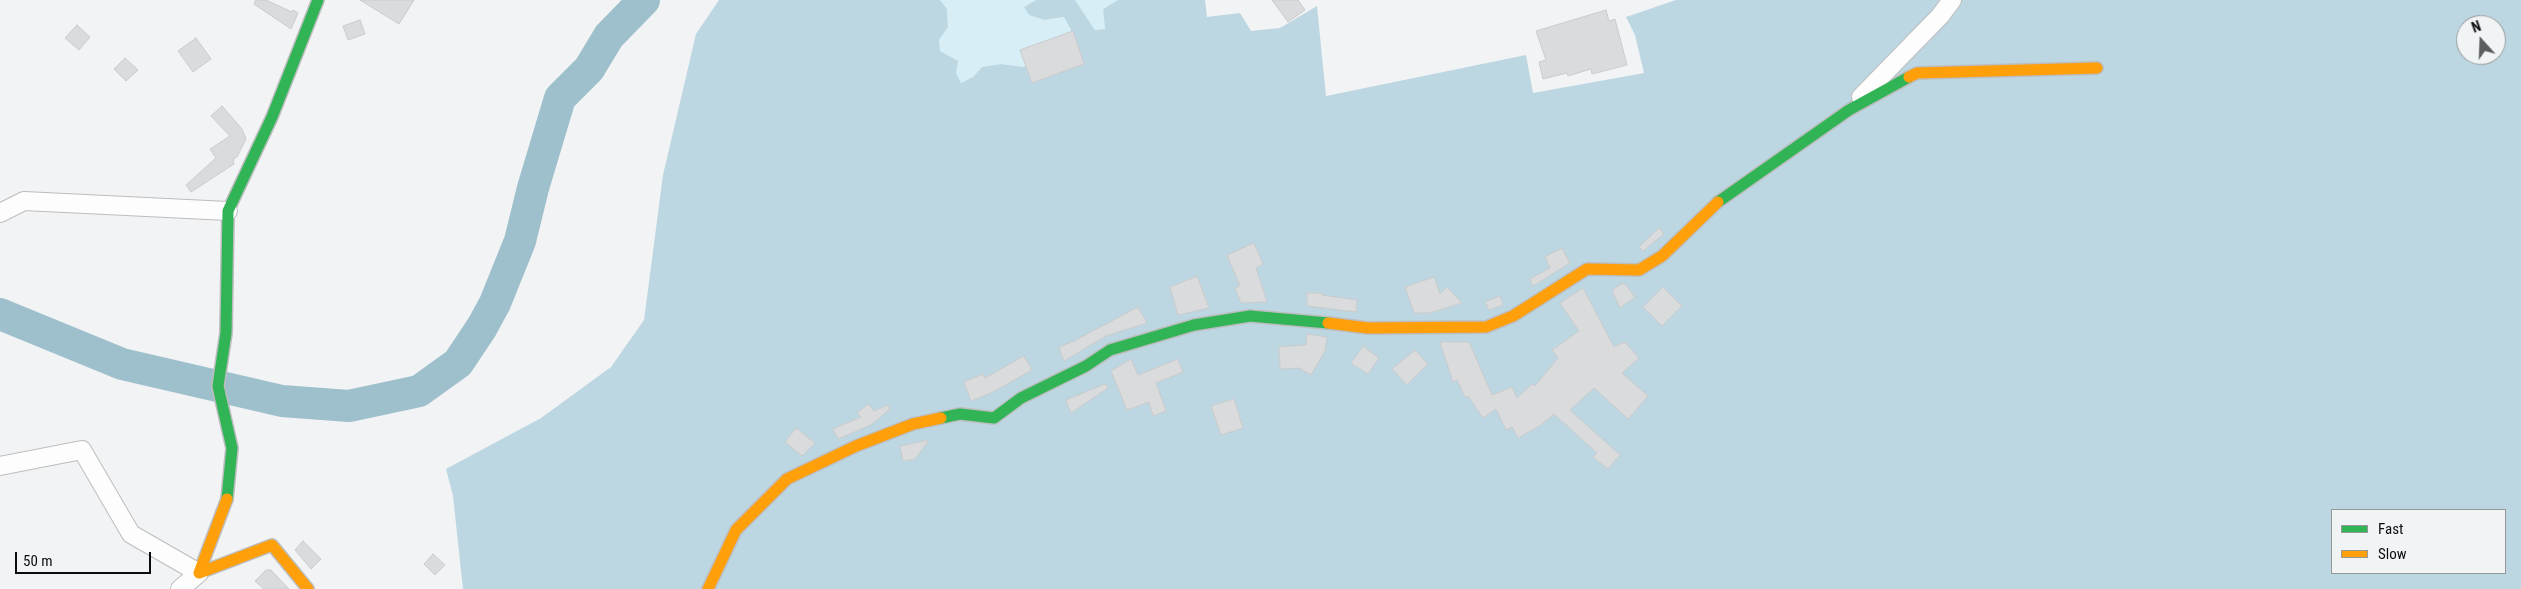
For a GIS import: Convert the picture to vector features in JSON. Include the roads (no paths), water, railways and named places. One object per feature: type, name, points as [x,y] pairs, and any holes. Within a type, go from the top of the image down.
[{"type":"street","points":[[200,574],[226,506],[231,476],[232,448],[218,386],[226,333],[228,211],[272,117],[318,0]]},
{"type":"street","points":[[1849,110],[1940,16],[1952,0]]},
{"type":"street","points":[[708,589],[736,530],[787,479],[856,446],[913,424],[960,414],[994,418],[1021,398],[1086,366],[1110,350],[1194,325],[1250,316],[1292,318],[1368,328],[1486,327],[1513,316],[1587,269],[1639,270],[1662,256],[1715,204],[1849,110],[1916,73],[2097,68]]},
{"type":"street","points":[[0,213],[24,201],[228,211]]},
{"type":"street","points":[[0,466],[82,450],[132,534],[200,574]]},
{"type":"street","points":[[180,589],[200,574],[272,545],[308,589]]},
{"type":"waterway","points":[[0,314],[122,364],[282,401],[349,406],[419,391],[458,363],[482,327],[495,303],[520,241],[533,188],[560,98],[589,69],[609,36],[644,0]]}]
